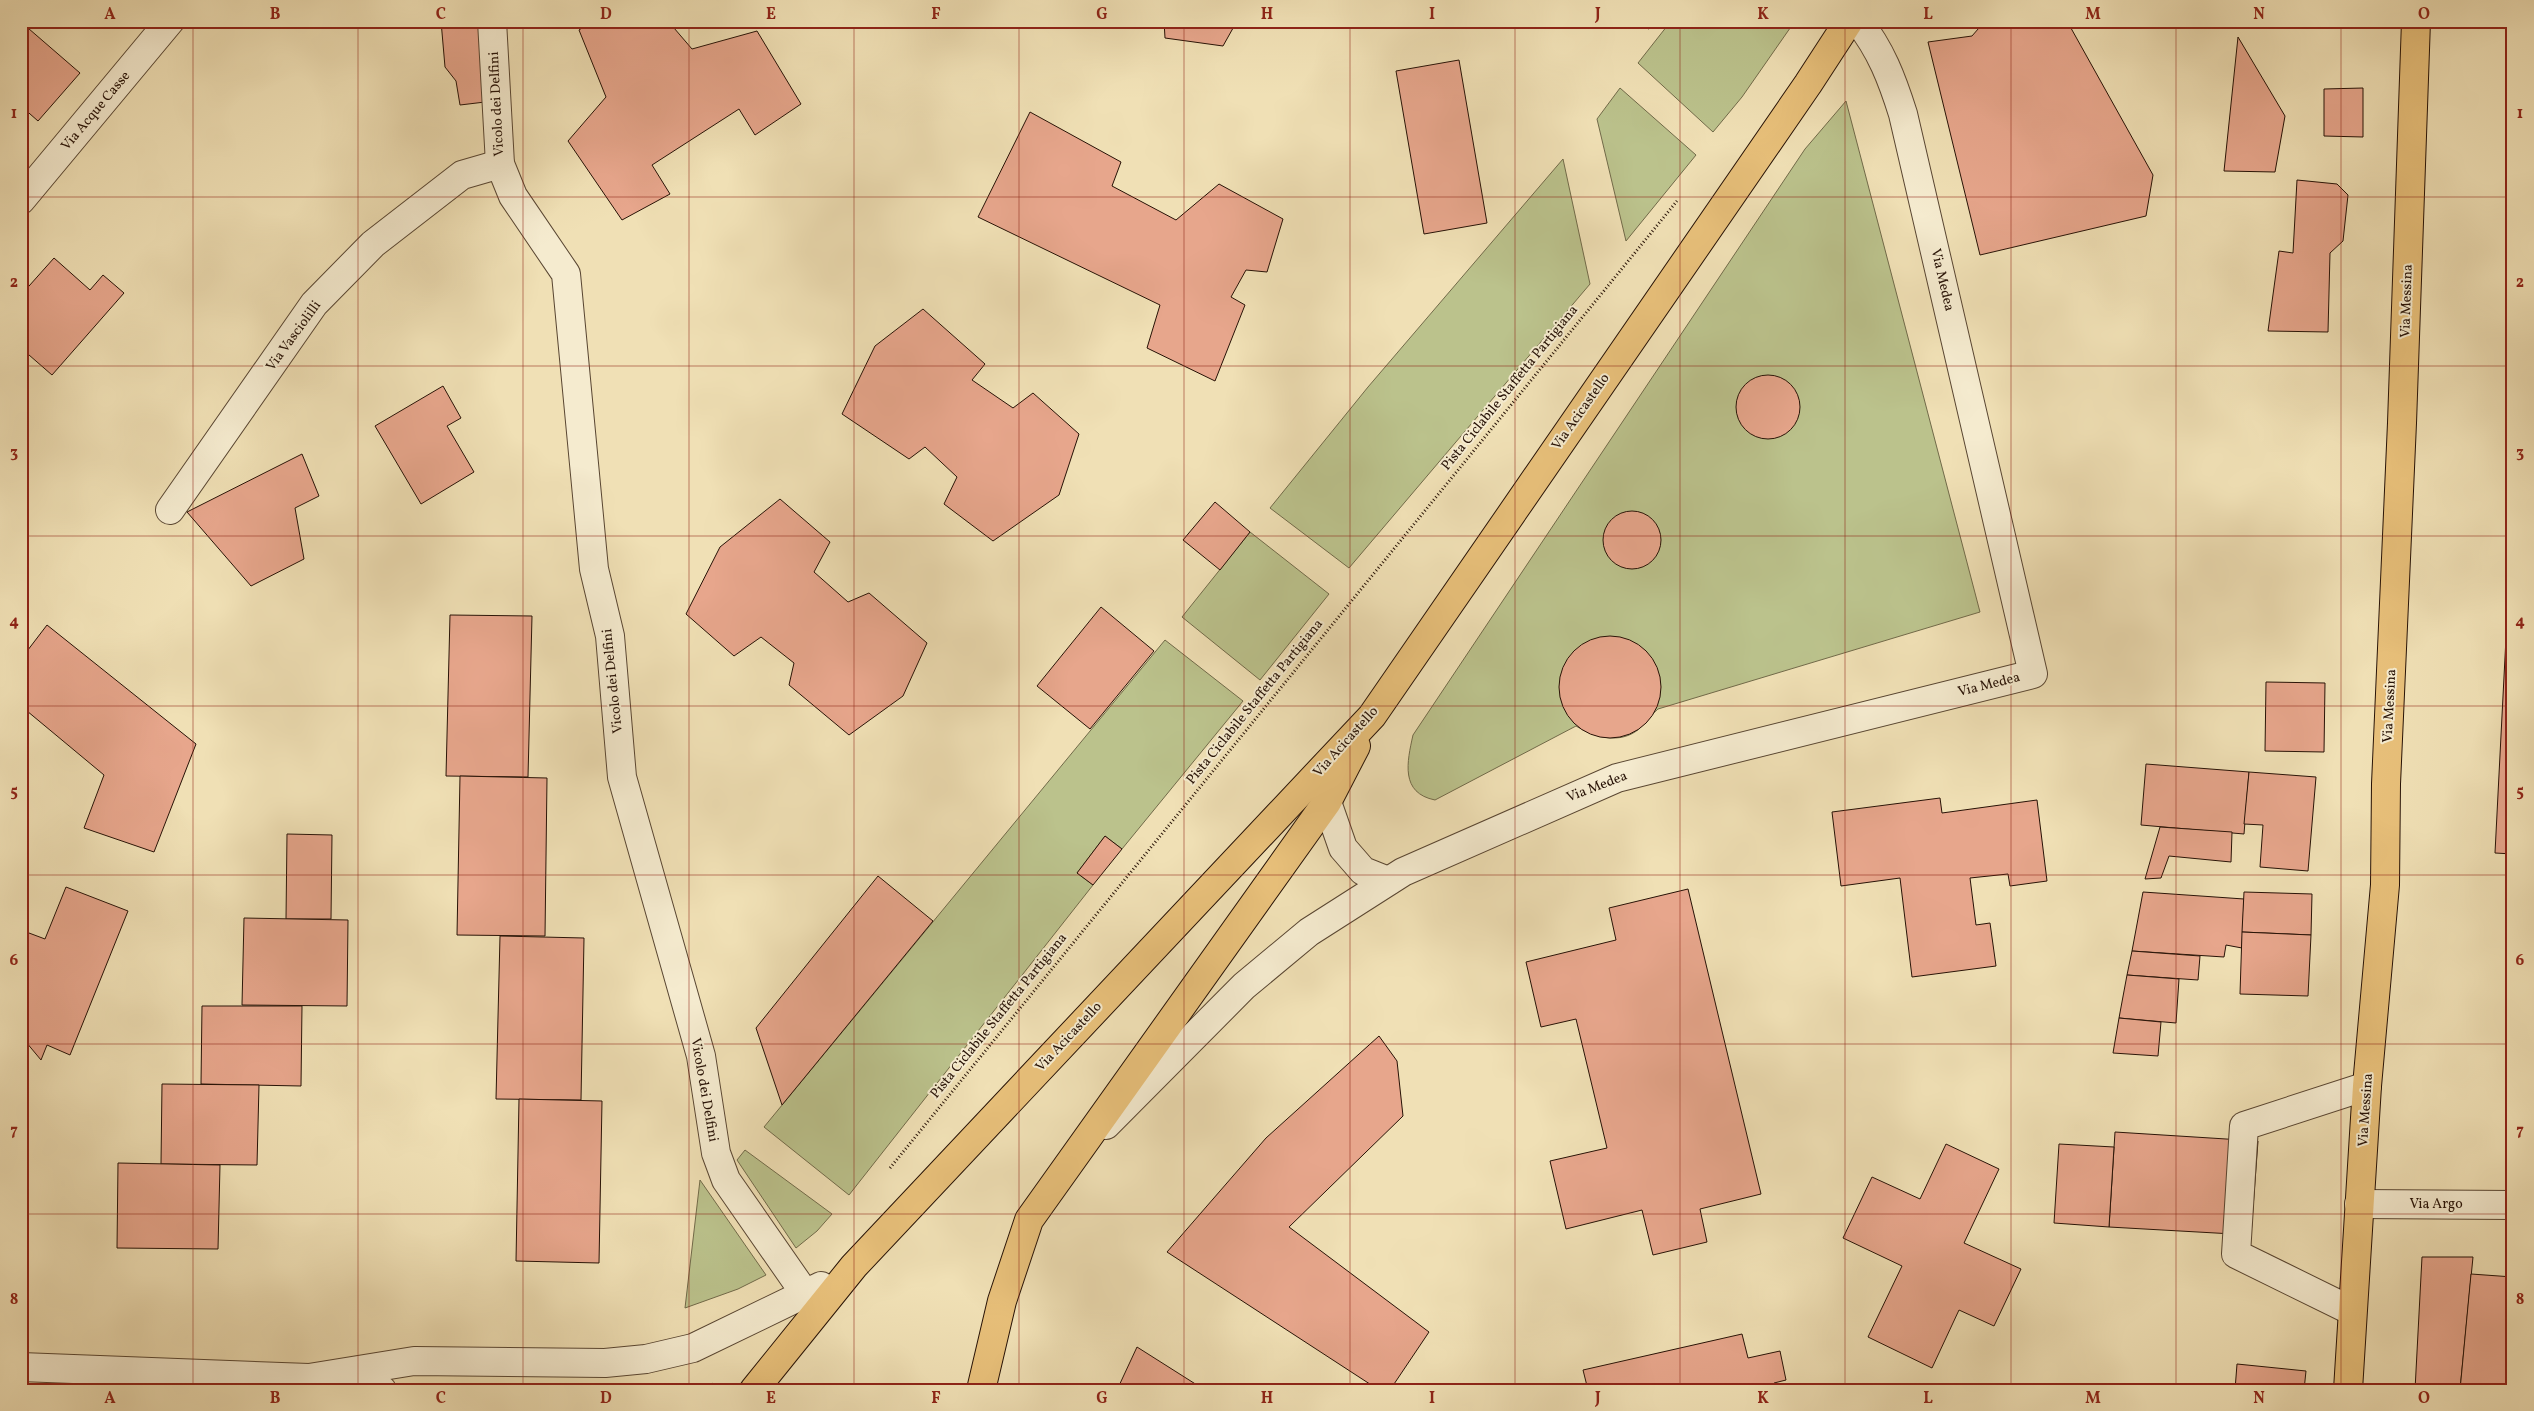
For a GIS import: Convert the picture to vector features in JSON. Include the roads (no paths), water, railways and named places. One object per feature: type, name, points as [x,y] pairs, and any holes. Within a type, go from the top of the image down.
[{"type":"main road","name":"Via Acicastello","points":[[754,1390],[854,1266],[1372,716],[1802,92],[1848,21]]},
{"type":"main road","name":"Via Messina","points":[[2348,1390],[2367,1086],[2385,885],[2386,784],[2402,433],[2416,21]]},
{"type":"main road","points":[[981,1390],[1002,1301],[1028,1220],[1327,802],[1372,716]]},
{"type":"street","name":"Via Acque Casse","points":[[21,200],[170,21]]},
{"type":"street","name":"Vicolo dei Delfini","points":[[492,21],[500,164],[513,196],[566,274],[594,569],[610,636],[622,777],[700,1056],[716,1153],[726,1180],[806,1295]]},
{"type":"street","name":"Via Medea","points":[[1388,881],[1520,818],[1617,778],[2033,674],[1903,114],[1887,66],[1872,38],[1858,21]]},
{"type":"street","name":"Via Vasciolilli","points":[[170,510],[314,304],[373,244],[462,175],[500,164]]},
{"type":"street","points":[[1327,802],[1343,848],[1363,871],[1388,881]]},
{"type":"street","points":[[1063,1169],[1244,986],[1309,932],[1388,881]]},
{"type":"street","points":[[2352,1311],[2236,1254],[2244,1126],[2367,1086]]},
{"type":"street","name":"Via Argo","points":[[2359,1204],[2513,1205]]},
{"type":"street","points":[[309,1378],[414,1361],[605,1363],[646,1359],[693,1348],[806,1295],[854,1266]]},
{"type":"street","points":[[21,1367],[309,1378],[382,1390]]}]
